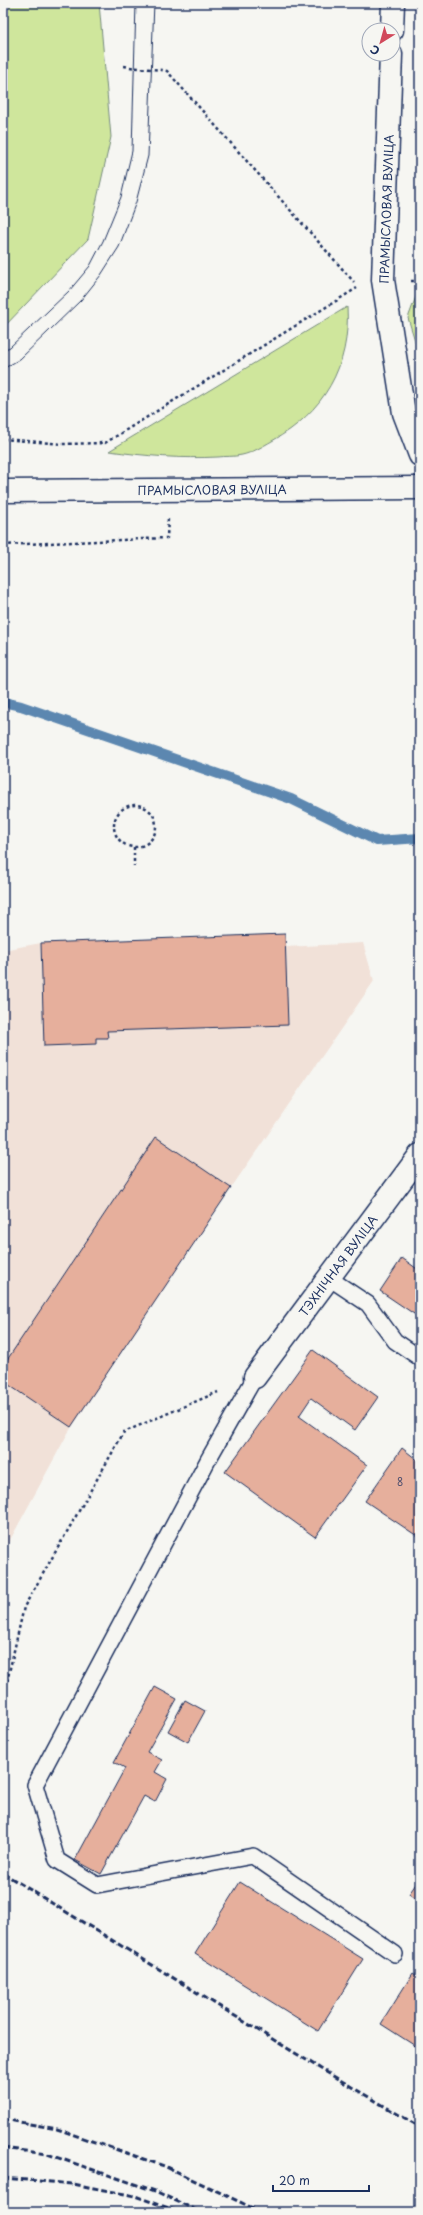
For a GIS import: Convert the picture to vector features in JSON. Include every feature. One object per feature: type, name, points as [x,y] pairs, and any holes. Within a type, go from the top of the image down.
[{"type":"main road","points":[[392,22],[393,3]]},
{"type":"main road","name":"ПРАМЫСЛОВАЯ ВУЛІЦА","points":[[391,62],[383,280],[404,413],[420,455]]},
{"type":"main road","name":"ПРАМЫСЛОВАЯ ВУЛІЦА","points":[[3,490],[420,488]]},
{"type":"main road","name":"ТЭХНІЧНАЯ ВУЛІЦА","points":[[255,1377],[420,1155]]},
{"type":"lane","points":[[329,1278],[368,1304],[395,1340],[420,1358]]},
{"type":"lane","points":[[255,1377],[208,1460],[35,1785],[57,1860],[97,1885],[253,1856],[395,1954]]},
{"type":"path","points":[[3,439],[62,444],[105,443],[359,287],[167,71],[151,67],[135,68],[124,66]]},
{"type":"path","points":[[383,280],[420,281]]},
{"type":"path","points":[[3,545],[167,538]]},
{"type":"path","points":[[137,805],[151,812],[155,819],[156,828],[154,836],[149,842],[142,846],[134,847],[126,845],[119,840],[115,833],[114,824],[121,810],[137,805]]},
{"type":"path","points":[[134,847],[134,866]]},
{"type":"path","points":[[3,1699],[24,1607],[124,1432],[255,1377]]},
{"type":"shaded area","points":[[285,934],[285,947],[363,943],[374,981],[231,1188],[68,1433],[3,1553],[3,950],[41,943]]},
{"type":"green space","points":[[3,3],[99,3],[111,137],[88,239],[3,328]]},
{"type":"green space","points":[[417,294],[420,294],[420,357],[408,318]]},
{"type":"green space","points":[[347,307],[347,329],[344,349],[330,386],[306,417],[290,430],[272,441],[250,453],[242,455],[204,458],[150,456],[109,451]]},
{"type":"building","points":[[285,934],[288,1025],[107,1031],[108,1038],[96,1038],[96,1044],[44,1046],[41,943]]},
{"type":"building","points":[[156,1137],[231,1188],[71,1427],[3,1381],[3,1366]]},
{"type":"building","points":[[402,1258],[420,1271],[420,1318],[380,1291]]},
{"type":"building","points":[[313,1350],[378,1397],[355,1430],[311,1398],[299,1416],[367,1465],[315,1537],[225,1472]]},
{"type":"building","points":[[402,1448],[420,1462],[420,1538],[365,1501]]},
{"type":"building","points":[[155,1687],[177,1699],[147,1752],[162,1760],[155,1772],[167,1779],[155,1802],[144,1796],[101,1874],[75,1860],[125,1768],[114,1762]]},
{"type":"building","points":[[185,1700],[205,1711],[188,1742],[168,1731]]},
{"type":"building","points":[[420,1878],[420,1902],[409,1894]]},
{"type":"building","points":[[240,1882],[363,1959],[318,2031],[195,1954]]},
{"type":"building","points":[[413,1973],[420,1978],[420,2049],[381,2024]]},
{"type":"waterway","points":[[3,702],[21,706],[291,799],[377,841],[420,838]]},
{"type":"tram line","points":[[3,350],[10,347],[69,291],[90,266],[103,241],[121,197],[132,151],[136,3]]},
{"type":"tram line","points":[[3,369],[20,359],[81,300],[101,275],[119,247],[136,202],[148,156],[154,3]]},
{"type":"railway","points":[[3,1873],[321,2069],[420,2127]]},
{"type":"railway","points":[[3,2119],[57,2129],[164,2166],[261,2212]]},
{"type":"railway","points":[[3,2148],[47,2154],[155,2191],[200,2212]]},
{"type":"railway","points":[[3,2178],[73,2184],[135,2196],[180,2212]]}]
